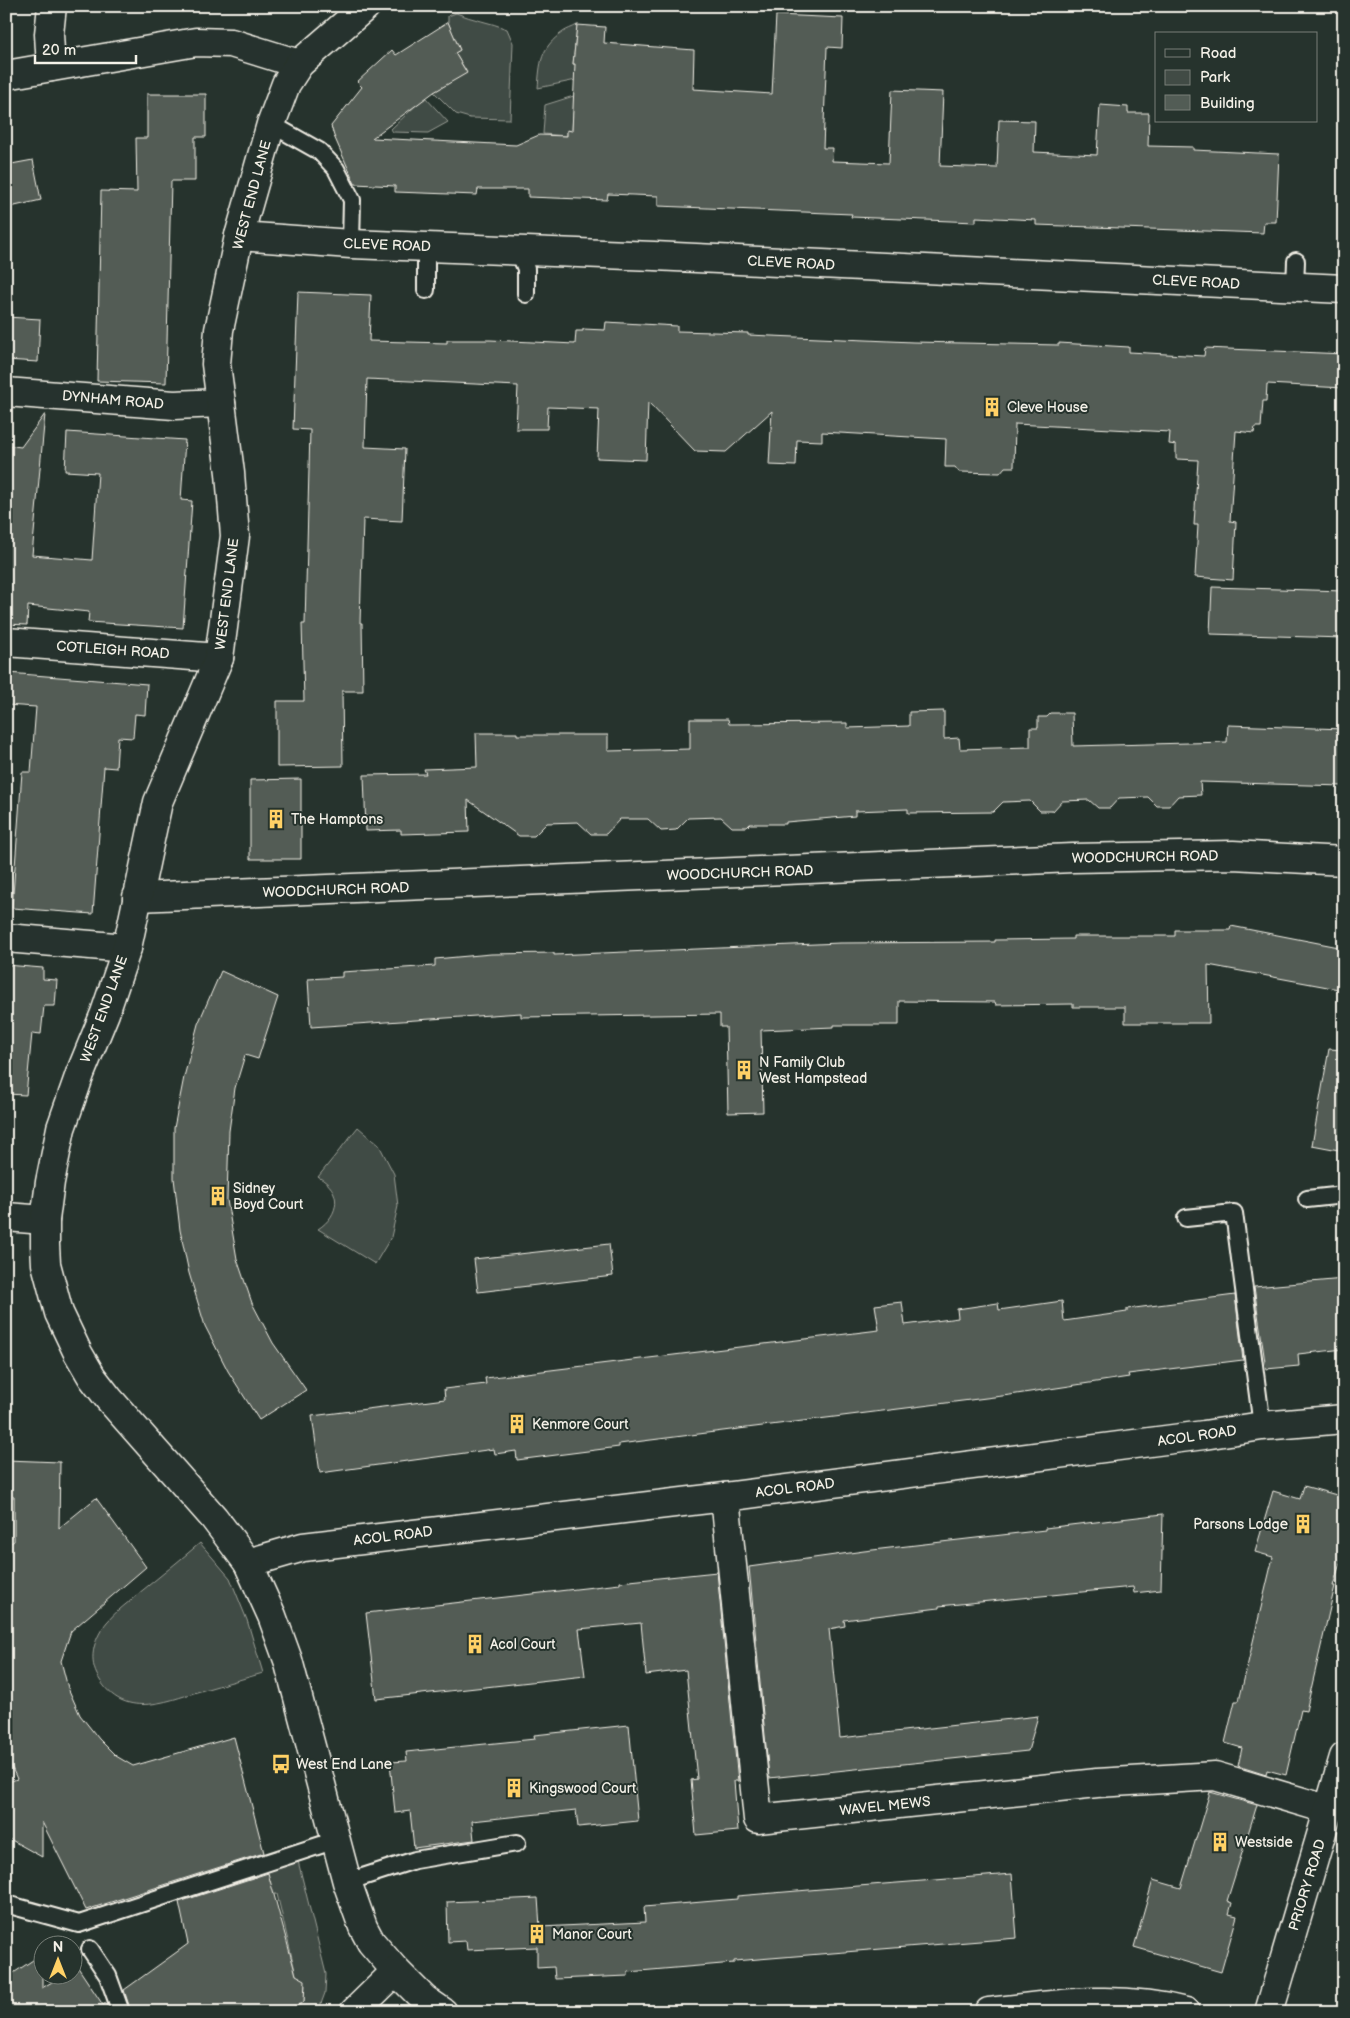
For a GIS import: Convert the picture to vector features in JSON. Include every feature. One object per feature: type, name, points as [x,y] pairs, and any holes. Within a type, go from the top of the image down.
[{"type":"street","points":[[51,67],[48,34],[52,6]]},
{"type":"street","name":"WEST END LANE","points":[[366,6],[299,64],[286,84],[271,124],[239,236],[218,339],[216,364],[230,473],[235,536],[219,658],[158,802],[127,948],[105,1013],[66,1112],[55,1151],[45,1220],[46,1264],[52,1291],[78,1353],[109,1399],[214,1518],[248,1563],[288,1660],[347,1882],[363,1927],[371,1942],[396,1971],[424,1998],[443,2012]]},
{"type":"street","points":[[6,75],[196,42],[232,43],[299,64]]},
{"type":"street","name":"CLEVE ROAD","points":[[239,236],[350,244],[519,252],[1295,274],[1344,289]]},
{"type":"street","name":"DYNHAM ROAD","points":[[6,392],[174,405],[220,403]]},
{"type":"street","name":"COTLEIGH ROAD","points":[[6,642],[219,658]]},
{"type":"street","name":"WOODCHURCH ROAD","points":[[137,897],[1073,858],[1232,855],[1344,861]]},
{"type":"street","points":[[6,938],[127,948]]},
{"type":"street","points":[[6,1217],[45,1220]]},
{"type":"street","name":"ACOL ROAD","points":[[248,1563],[303,1547],[725,1497],[1204,1436],[1262,1426],[1344,1419]]},
{"type":"street","name":"WAVEL MEWS","points":[[725,1497],[758,1819],[1097,1783],[1214,1776],[1330,1810]]},
{"type":"street","name":"PRIORY ROAD","points":[[1269,2012],[1330,1810],[1344,1757]]},
{"type":"street","points":[[354,2012],[396,1971]]},
{"type":"street","points":[[989,2012],[1071,2002],[1105,2001],[1162,2005],[1186,2012]]},
{"type":"lane","points":[[271,124],[320,151],[336,169],[352,200],[350,244]]},
{"type":"lane","points":[[426,247],[426,290]]},
{"type":"lane","points":[[519,252],[526,268],[526,294]]},
{"type":"lane","points":[[1307,1199],[1344,1195]]},
{"type":"lane","points":[[1186,1218],[1234,1213],[1262,1426]]},
{"type":"lane","points":[[6,1904],[79,1924],[336,1840]]},
{"type":"lane","points":[[347,1882],[415,1860],[517,1843]]},
{"type":"lane","points":[[90,1949],[108,1976],[121,2012]]},
{"type":"green space","points":[[456,13],[507,29],[513,43],[510,119],[470,118],[456,114],[434,92],[467,72],[455,53],[460,50],[448,22],[448,16]]},
{"type":"green space","points":[[577,25],[573,64],[582,65],[581,79],[538,88],[541,64],[546,50],[555,38]]},
{"type":"green space","points":[[580,94],[573,113],[572,131],[567,130],[567,136],[543,134],[545,105]]},
{"type":"green space","points":[[425,97],[448,122],[428,133],[393,132],[391,129]]},
{"type":"green space","points":[[358,1127],[379,1145],[394,1174],[398,1206],[391,1237],[375,1264],[318,1229],[331,1217],[336,1203],[332,1189],[318,1177]]},
{"type":"green space","points":[[200,1543],[230,1578],[247,1620],[263,1673],[169,1701],[142,1705],[129,1703],[117,1698],[106,1689],[94,1668],[94,1647],[99,1634],[118,1611]]},
{"type":"green space","points":[[298,1861],[326,1974],[325,1993],[318,2012],[278,2012],[282,2008],[290,2010],[304,2002],[305,1983],[297,1979],[277,1894],[273,1894],[267,1872]]},
{"type":"building","points":[[776,15],[843,18],[842,48],[827,47],[823,148],[833,148],[832,161],[889,163],[892,90],[943,92],[940,166],[997,168],[999,120],[1035,121],[1034,152],[1097,155],[1100,105],[1128,107],[1128,113],[1149,113],[1148,146],[1193,147],[1193,150],[1279,154],[1276,222],[1264,222],[1263,233],[1036,225],[1036,220],[976,217],[976,222],[851,217],[852,214],[658,206],[658,196],[608,194],[607,200],[528,197],[528,189],[478,189],[477,195],[395,192],[395,186],[355,184],[331,126],[362,87],[357,82],[392,50],[396,55],[448,22],[460,50],[455,53],[467,73],[434,92],[372,138],[516,145],[539,135],[567,136],[567,130],[572,131],[575,64],[573,64],[577,25],[605,27],[604,43],[694,50],[693,89],[772,94]]},
{"type":"building","points":[[147,94],[206,94],[206,137],[195,137],[195,181],[171,181],[166,383],[97,381],[101,191],[137,192],[136,138],[147,138]]},
{"type":"building","points":[[33,160],[41,200],[6,208],[6,165]]},
{"type":"building","points":[[298,292],[371,295],[369,341],[447,343],[447,340],[490,340],[575,344],[576,331],[583,331],[583,329],[605,330],[606,322],[677,326],[677,331],[913,342],[1059,345],[1059,343],[1129,347],[1129,352],[1204,356],[1205,348],[1344,354],[1344,388],[1267,384],[1266,401],[1263,401],[1261,427],[1255,427],[1254,433],[1236,431],[1230,521],[1236,522],[1233,580],[1195,577],[1198,525],[1194,525],[1198,460],[1176,459],[1176,445],[1169,444],[1170,432],[1015,424],[1014,467],[1005,467],[1000,473],[959,472],[955,467],[945,467],[946,439],[822,432],[822,441],[797,440],[796,466],[769,465],[772,411],[726,452],[695,451],[648,402],[646,460],[597,458],[599,409],[548,407],[547,429],[516,429],[518,386],[367,379],[365,447],[405,449],[402,521],[363,519],[360,623],[362,623],[363,691],[342,691],[343,766],[277,767],[277,701],[304,701],[302,624],[305,624],[310,430],[293,429]]},
{"type":"building","points":[[6,317],[40,319],[38,362],[6,360]]},
{"type":"building","points":[[45,414],[32,555],[92,560],[98,473],[65,471],[67,432],[185,440],[181,500],[192,501],[183,628],[88,622],[89,612],[28,606],[27,625],[6,624],[6,445],[21,447]]},
{"type":"building","points":[[1212,587],[1344,591],[1344,638],[1210,634]]},
{"type":"building","points":[[8,673],[147,684],[145,715],[135,714],[133,738],[118,737],[116,768],[104,767],[93,914],[12,908],[22,772],[31,772],[36,707],[6,705]]},
{"type":"building","points":[[944,711],[944,739],[959,738],[960,749],[1030,747],[1030,728],[1038,728],[1038,717],[1047,717],[1051,713],[1072,713],[1073,746],[1227,742],[1228,725],[1344,729],[1344,786],[1200,782],[1201,795],[1178,796],[1169,806],[1157,806],[1148,797],[1119,798],[1110,808],[1098,808],[1089,800],[1062,801],[1053,811],[1040,811],[1030,801],[1003,802],[993,812],[908,813],[908,809],[855,811],[855,816],[786,822],[786,824],[750,824],[747,827],[732,827],[721,817],[688,818],[676,830],[661,831],[648,819],[620,819],[606,834],[591,834],[578,822],[547,823],[534,836],[519,836],[468,800],[469,832],[401,834],[401,830],[366,831],[364,775],[426,774],[424,769],[477,767],[476,733],[608,735],[608,751],[690,749],[690,719],[728,719],[729,724],[847,723],[847,728],[909,726],[909,712]]},
{"type":"building","name":"The Hamptons","points":[[301,779],[301,859],[250,859],[250,780]]},
{"type":"building","points":[[1231,926],[1344,948],[1344,990],[1208,965],[1209,1023],[1125,1023],[1125,1007],[1073,1007],[1073,1004],[996,1005],[995,1002],[899,1001],[899,1025],[834,1025],[834,1027],[761,1030],[763,1112],[728,1113],[726,1027],[720,1027],[720,1014],[521,1017],[521,1013],[311,1027],[308,979],[342,977],[342,972],[435,966],[435,959],[491,954],[554,953],[554,955],[840,943],[995,942],[995,940],[1073,939],[1073,936],[1175,936],[1175,930],[1230,930]]},
{"type":"building","points":[[6,965],[43,968],[43,979],[57,980],[55,1006],[44,1006],[41,1034],[32,1033],[26,1095],[6,1094]]},
{"type":"building","name":"Sidney Boyd Court","points":[[221,971],[278,997],[258,1059],[245,1055],[235,1088],[229,1131],[227,1200],[237,1259],[252,1303],[273,1343],[306,1390],[259,1420],[228,1371],[205,1326],[189,1273],[180,1230],[174,1178],[174,1128],[184,1077],[198,1024]]},
{"type":"building","points":[[1329,1049],[1344,1050],[1344,1151],[1312,1145]]},
{"type":"building","points":[[609,1244],[613,1276],[478,1292],[474,1259]]},
{"type":"building","points":[[1344,1279],[1344,1349],[1298,1354],[1299,1366],[1266,1369],[1254,1287]]},
{"type":"building","points":[[1235,1295],[1243,1360],[1128,1374],[1129,1377],[1010,1395],[619,1444],[619,1447],[517,1460],[516,1451],[495,1454],[494,1449],[320,1473],[312,1416],[445,1399],[444,1389],[486,1384],[485,1378],[879,1330],[875,1305],[902,1302],[905,1325],[958,1318],[957,1309],[998,1303],[999,1310],[1062,1301],[1064,1321],[1127,1312],[1127,1309]]},
{"type":"building","points":[[6,1460],[60,1462],[59,1528],[96,1498],[146,1567],[71,1631],[61,1661],[68,1688],[80,1715],[99,1739],[116,1756],[133,1766],[234,1737],[264,1853],[86,1910],[42,1822],[42,1857],[6,1837],[6,1783],[17,1779],[6,1755],[6,1546],[14,1541],[14,1497],[6,1496]]},
{"type":"building","points":[[1304,1486],[1344,1497],[1344,1550],[1333,1586],[1335,1586],[1306,1711],[1301,1710],[1286,1775],[1267,1770],[1266,1775],[1238,1766],[1242,1748],[1225,1743],[1235,1701],[1239,1701],[1273,1557],[1255,1552],[1273,1491],[1300,1499]]},
{"type":"building","points":[[1163,1514],[1161,1590],[1134,1593],[1133,1587],[939,1606],[939,1608],[844,1620],[845,1626],[829,1629],[840,1738],[1038,1716],[1028,1751],[769,1778],[749,1567]]},
{"type":"building","points":[[717,1572],[738,1781],[734,1781],[738,1831],[696,1835],[691,1780],[697,1779],[686,1670],[646,1675],[641,1623],[579,1629],[585,1676],[376,1699],[366,1613]]},
{"type":"building","name":"Kingswood Court","points":[[629,1725],[638,1821],[578,1827],[576,1810],[472,1821],[474,1840],[414,1848],[410,1811],[395,1813],[390,1762],[407,1761],[406,1752],[535,1739],[534,1735]]},
{"type":"building","points":[[1210,1792],[1257,1805],[1227,1901],[1232,1903],[1229,1914],[1237,1916],[1221,1972],[1134,1947],[1153,1880],[1181,1888]]},
{"type":"building","points":[[268,1873],[296,1975],[305,1980],[304,2002],[292,2008],[271,2012],[131,2012],[124,1990],[188,1944],[179,1902]]},
{"type":"building","points":[[1012,1874],[1017,1938],[734,1961],[734,1963],[628,1972],[628,1976],[555,1979],[554,1967],[537,1968],[537,1947],[467,1950],[466,1941],[448,1942],[447,1902],[538,1898],[540,1927],[645,1922],[644,1907],[737,1899],[737,1896]]},
{"type":"building","points":[[32,1961],[32,1986],[42,1986],[42,1988],[45,1986],[82,1986],[82,1974],[103,2005],[107,2002],[110,2012],[6,2012],[6,1978]]},
{"type":"place","name":"Cleve House","points":[[992,407]]},
{"type":"place","name":"The Hamptons","points":[[276,819]]},
{"type":"place","name":"N Family Club West Hampstead","points":[[744,1070]]},
{"type":"place","name":"Sidney Boyd Court","points":[[218,1196]]},
{"type":"place","name":"Kenmore Court","points":[[517,1424]]},
{"type":"place","name":"Parsons Lodge","points":[[1303,1524]]},
{"type":"place","name":"Acol Court","points":[[475,1644]]},
{"type":"place","name":"West End Lane","points":[[281,1764]]},
{"type":"place","name":"Kingswood Court","points":[[514,1788]]},
{"type":"place","name":"Westside","points":[[1220,1842]]},
{"type":"place","name":"Manor Court","points":[[537,1934]]}]
